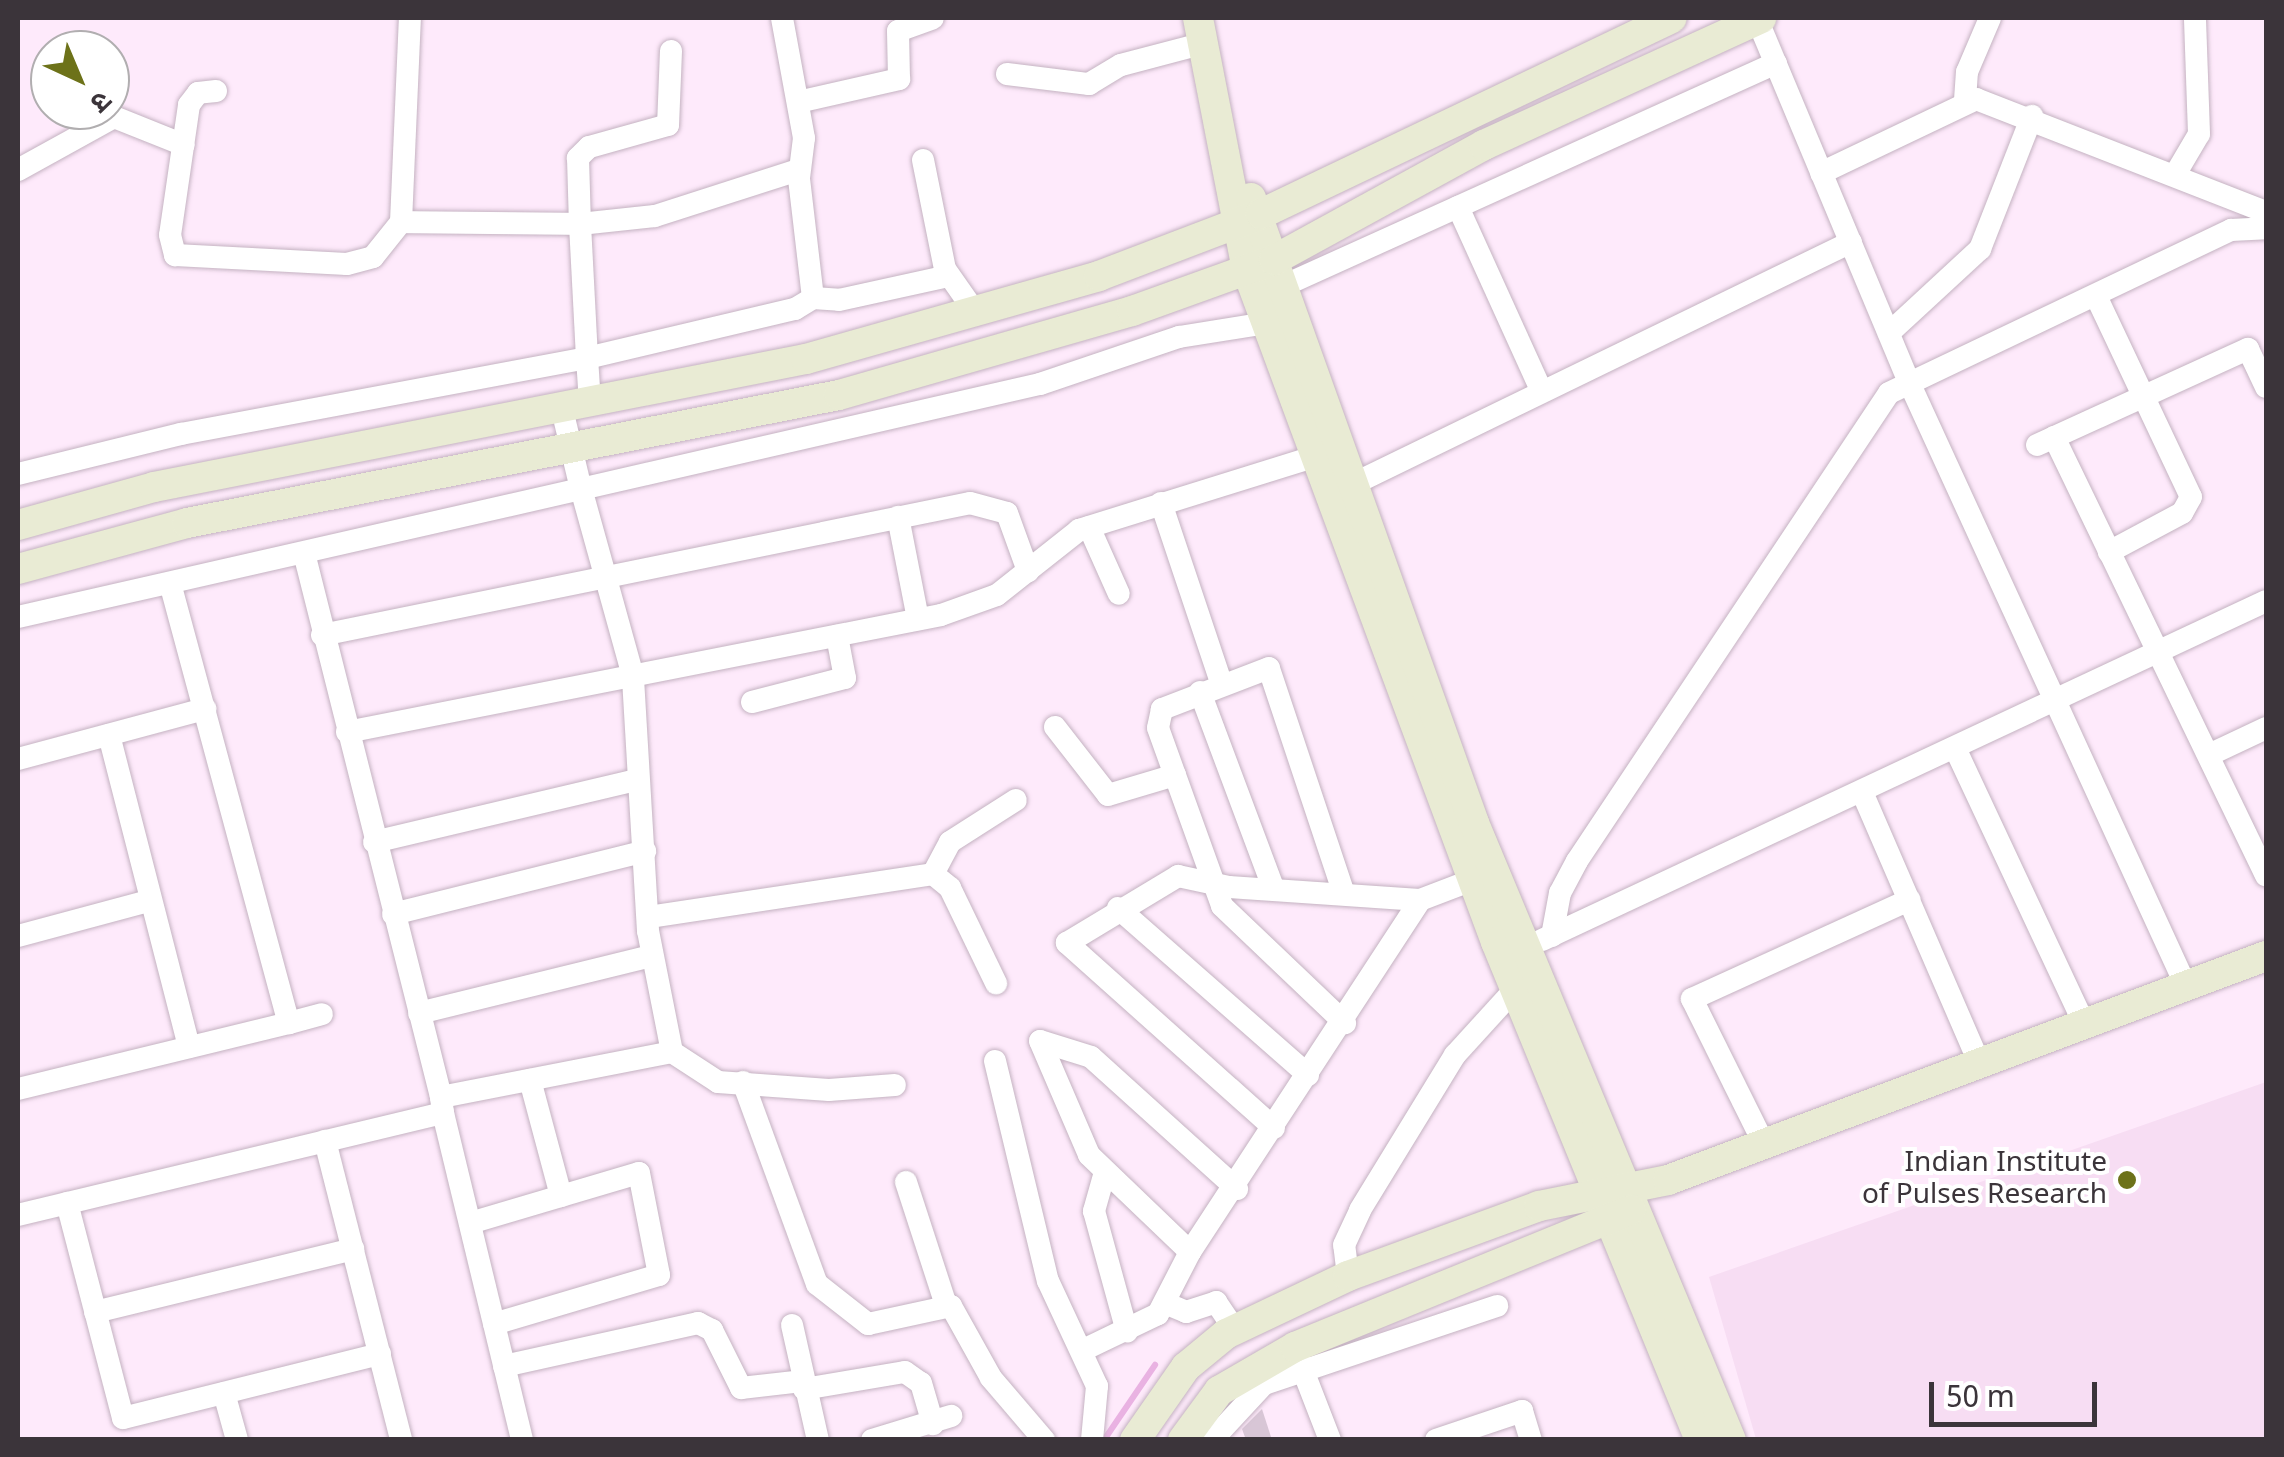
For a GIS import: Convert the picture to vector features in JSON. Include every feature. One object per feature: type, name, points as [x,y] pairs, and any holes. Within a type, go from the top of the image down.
[{"type":"street","points":[[216,91],[193,98],[170,234],[183,258],[347,264],[374,256],[401,222],[410,18]]},
{"type":"street","points":[[782,18],[798,102],[798,170],[814,298]]},
{"type":"street","points":[[798,102],[899,79],[898,31],[933,18]]},
{"type":"street","points":[[18,525],[154,487],[806,360],[975,312],[1262,214],[1672,18]]},
{"type":"street","points":[[1268,272],[1392,191],[1759,18],[1908,380],[2186,986]]},
{"type":"street","points":[[1965,100],[1967,72],[1990,18]]},
{"type":"street","points":[[2176,173],[2200,134],[2196,18]]},
{"type":"street","points":[[1007,74],[1089,84],[1121,65],[1201,30],[1230,165],[1232,226],[1268,272],[1472,880],[1527,947]]},
{"type":"street","points":[[671,51],[668,125],[589,147],[578,158],[587,358],[570,448],[633,676],[651,956],[672,1052],[709,1080],[828,1090],[895,1085]]},
{"type":"street","points":[[18,569],[187,522],[839,394],[1268,272],[1458,207],[1776,63]]},
{"type":"street","points":[[1821,173],[1965,100],[2032,116],[2266,212]]},
{"type":"street","points":[[1889,333],[1980,249],[2032,116]]},
{"type":"street","points":[[18,170],[114,117],[184,146]]},
{"type":"street","points":[[923,160],[948,276],[975,312]]},
{"type":"street","points":[[1230,165],[1262,214],[1268,272],[1266,323],[1314,458],[1341,490],[1527,947],[1620,1200],[1700,1440]]},
{"type":"street","points":[[401,222],[580,224],[655,216],[798,170]]},
{"type":"street","points":[[1458,207],[1541,390]]},
{"type":"street","points":[[1348,1276],[1344,1245],[1360,1210],[1454,1056],[1516,989],[1527,947],[1577,861],[1880,402],[1908,380],[2231,230],[2266,228]]},
{"type":"street","points":[[1341,490],[1850,242]]},
{"type":"street","points":[[18,474],[182,434],[587,358],[795,310],[814,298],[839,300],[948,276]]},
{"type":"street","points":[[2096,296],[2191,505],[2109,552]]},
{"type":"street","points":[[18,617],[1056,380],[1179,338],[1266,323]]},
{"type":"street","points":[[2266,386],[2257,346],[2045,440],[2109,552],[2156,652],[2211,754],[2258,832],[2266,874]]},
{"type":"street","points":[[347,732],[918,619],[996,595],[1028,571],[1050,546],[1088,527],[1314,458]]},
{"type":"street","points":[[1160,502],[1211,688],[1274,890]]},
{"type":"street","points":[[322,635],[603,572],[898,517],[996,506],[1012,522],[1028,571]]},
{"type":"street","points":[[898,517],[918,619]]},
{"type":"street","points":[[1088,527],[1119,594]]},
{"type":"street","points":[[304,553],[522,1440]]},
{"type":"street","points":[[170,582],[289,1022]]},
{"type":"street","points":[[1527,947],[2266,601]]},
{"type":"street","points":[[752,702],[844,678],[836,636]]},
{"type":"street","points":[[1344,894],[1270,668],[1168,704],[1156,719],[1227,912],[1344,1023]]},
{"type":"street","points":[[18,759],[205,709]]},
{"type":"street","points":[[1056,727],[1108,795],[1175,775]]},
{"type":"street","points":[[2211,754],[2266,728]]},
{"type":"street","points":[[109,734],[189,1047]]},
{"type":"street","points":[[1955,748],[2084,1023]]},
{"type":"street","points":[[374,842],[637,780]]},
{"type":"street","points":[[1862,792],[1979,1062]]},
{"type":"street","points":[[933,874],[950,842],[1016,800]]},
{"type":"street","points":[[392,914],[646,851]]},
{"type":"street","points":[[649,917],[933,874],[950,888],[996,983]]},
{"type":"street","points":[[1274,1128],[1067,943],[1118,908],[1178,876],[1215,885],[1420,900],[1472,880]]},
{"type":"street","points":[[1080,1351],[1127,1332],[1165,1302],[1190,1252],[1237,1188],[1420,900]]},
{"type":"street","points":[[1764,1144],[1692,999],[1909,900]]},
{"type":"street","points":[[18,936],[149,901]]},
{"type":"street","points":[[1118,908],[1308,1075]]},
{"type":"street","points":[[419,1014],[651,956]]},
{"type":"street","points":[[1184,1440],[1219,1391],[1299,1359],[1620,1200],[2266,956]]},
{"type":"street","points":[[1516,989],[1620,1200],[1731,1440]]},
{"type":"street","points":[[18,1088],[322,1014]]},
{"type":"street","points":[[1190,1252],[1084,1146],[1040,1041],[1092,1057],[1237,1188]]},
{"type":"street","points":[[18,1215],[325,1141],[530,1080],[672,1052]]},
{"type":"street","points":[[994,1060],[1048,1281],[1100,1402],[1092,1440]]},
{"type":"street","points":[[530,1080],[561,1196]]},
{"type":"street","points":[[743,1082],[825,1292],[868,1324],[946,1304]]},
{"type":"street","points":[[325,1141],[401,1440]]},
{"type":"street","points":[[1106,1172],[1094,1211],[1127,1332]]},
{"type":"street","points":[[470,1223],[639,1173],[658,1275],[494,1324]]},
{"type":"street","points":[[906,1182],[946,1304],[963,1320],[1001,1392],[1044,1440]]},
{"type":"street","points":[[1135,1440],[1186,1367],[1235,1330],[1348,1276],[1620,1200]]},
{"type":"street","points":[[67,1203],[126,1429],[224,1393],[380,1354]]},
{"type":"street","points":[[95,1312],[353,1249]]},
{"type":"street","points":[[1165,1302],[1186,1312],[1220,1304],[1235,1330]]},
{"type":"street","points":[[1212,1440],[1249,1394],[1299,1359],[1496,1306]]},
{"type":"street","points":[[504,1366],[698,1323],[712,1330],[741,1388],[803,1385],[905,1372],[921,1383],[942,1420],[872,1440]]},
{"type":"street","points":[[792,1326],[818,1440]]},
{"type":"street","points":[[1299,1359],[1330,1440]]},
{"type":"street","points":[[224,1393],[237,1440]]},
{"type":"street","points":[[1436,1440],[1522,1412],[1531,1440]]},
{"type":"shaded area","name":"Indian Institute of Pulses Research","points":[[2266,1082],[2266,1439],[1756,1439],[1709,1277]]},
{"type":"building","points":[[1262,1409],[1272,1440],[1246,1440],[1242,1429]]},
{"type":"waterway","points":[[1104,1440],[1155,1365]]},
{"type":"place","name":"Indian Institute of Pulses Research","points":[[2127,1180]]}]
